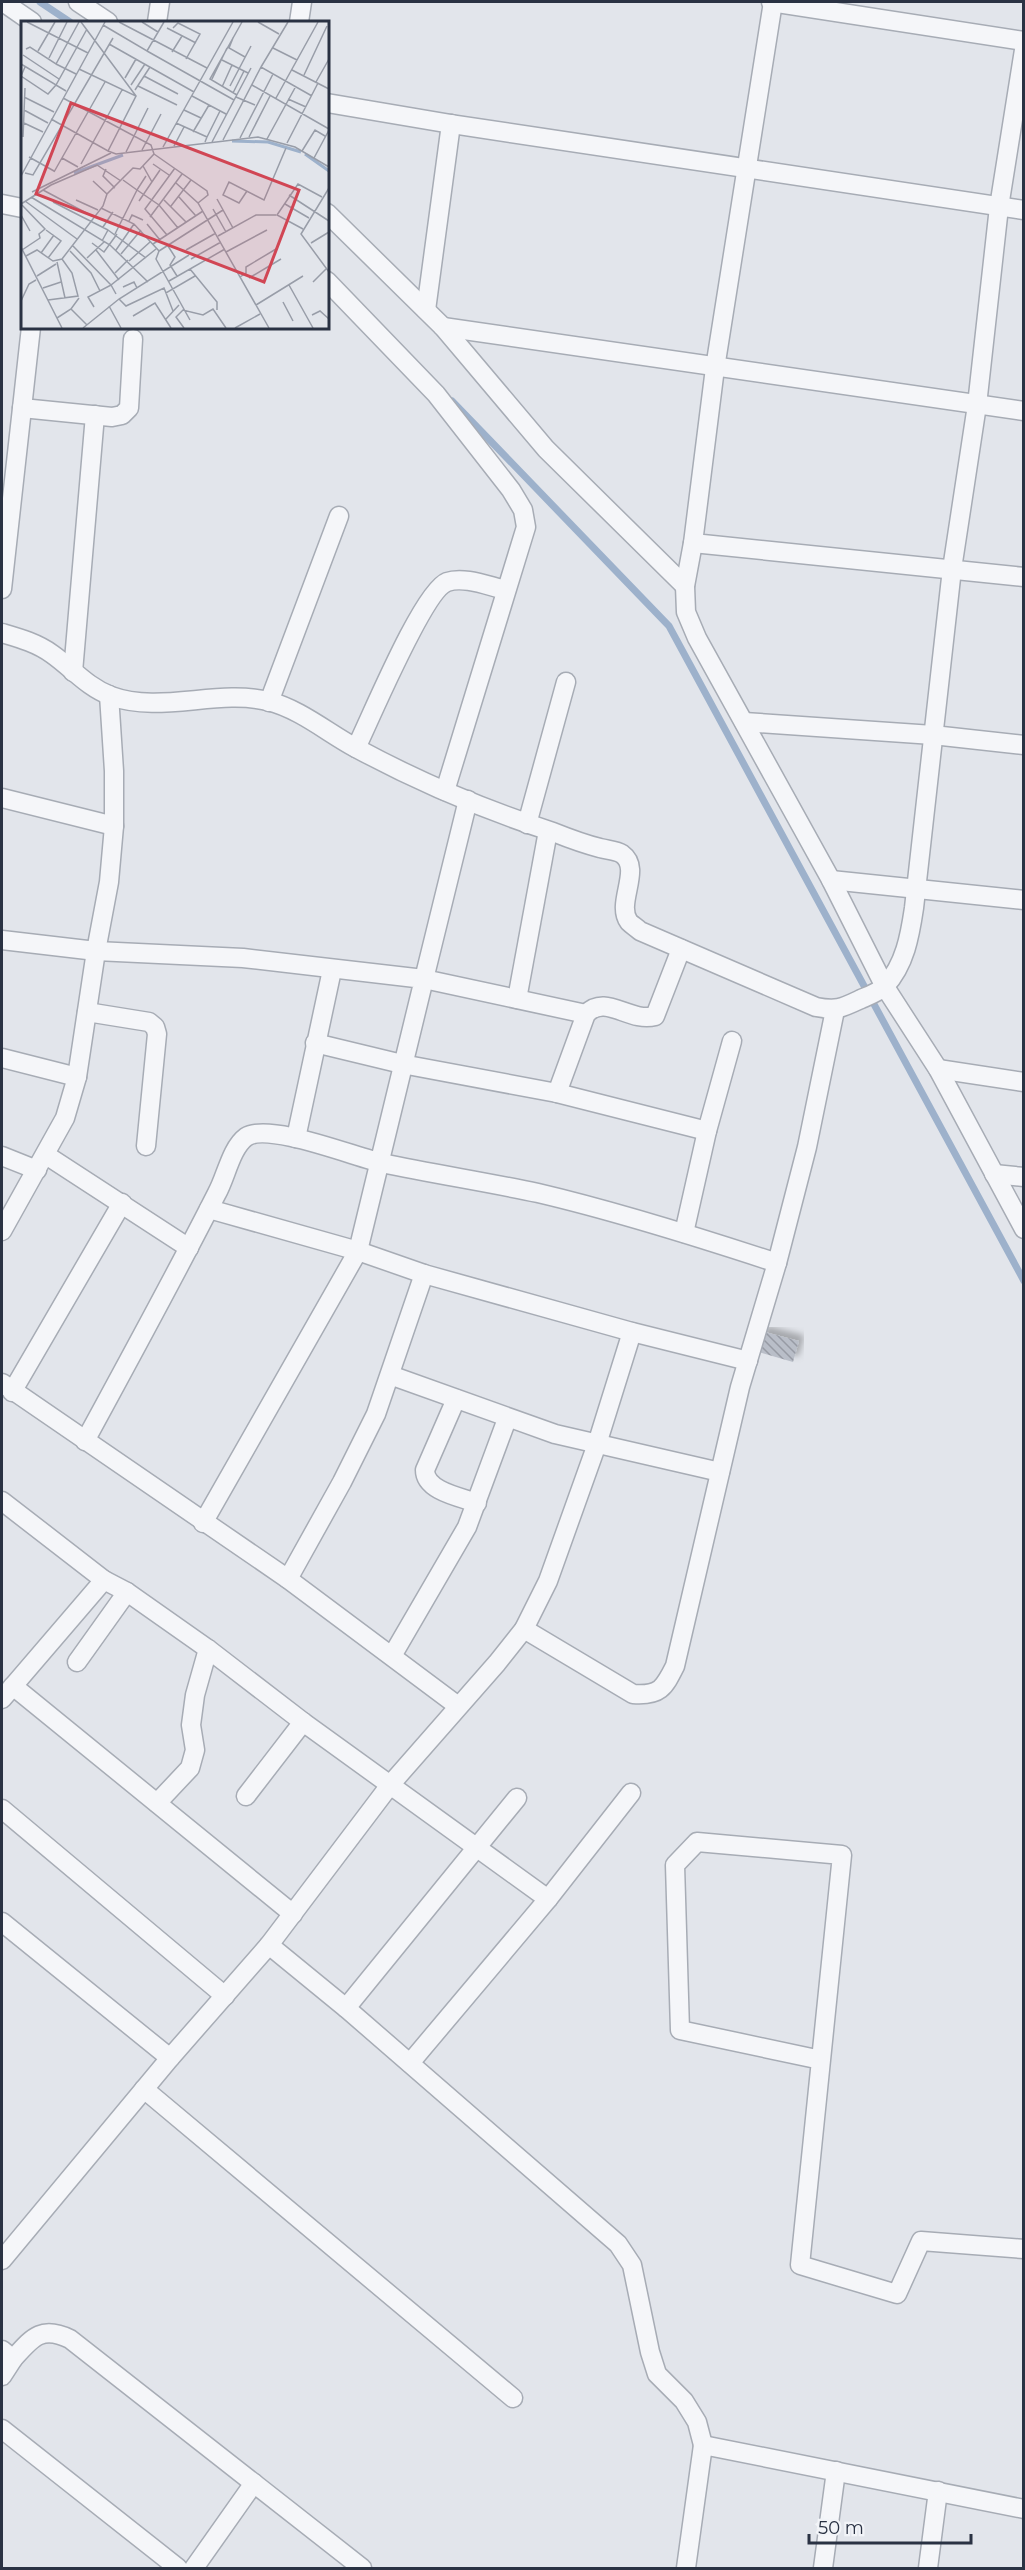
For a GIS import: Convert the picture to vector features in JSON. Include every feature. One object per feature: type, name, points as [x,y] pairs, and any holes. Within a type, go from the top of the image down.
[{"type":"street","points":[[3,2],[32,21]]},
{"type":"street","points":[[78,2],[106,21]]},
{"type":"street","points":[[157,21],[160,2]]},
{"type":"street","points":[[299,21],[302,2]]},
{"type":"street","points":[[1023,41],[772,2],[714,368],[693,543],[685,586],[686,612],[697,638],[831,880],[878,990],[938,1069],[1023,1229]]},
{"type":"street","points":[[2,633],[24,639],[51,653],[73,672],[109,695],[136,702],[232,697],[269,702],[304,717],[356,748],[445,791],[527,824],[598,848],[620,852],[628,860],[630,876],[624,909],[629,922],[640,931],[816,1007],[840,1009],[878,990],[900,963],[909,942],[917,889],[952,569],[977,405],[999,207],[1023,50]]},
{"type":"street","points":[[328,103],[451,124],[1023,210]]},
{"type":"street","points":[[426,310],[451,124]]},
{"type":"street","points":[[2,204],[21,208]]},
{"type":"street","points":[[328,214],[443,327],[546,449],[685,586]]},
{"type":"street","points":[[328,282],[436,394],[524,510],[526,527],[445,791]]},
{"type":"street","points":[[443,327],[1023,411]]},
{"type":"street","points":[[2,589],[31,328]]},
{"type":"street","points":[[22,408],[112,417],[122,415],[129,408],[133,339]]},
{"type":"street","points":[[73,672],[95,415]]},
{"type":"street","points":[[269,702],[339,516]]},
{"type":"street","points":[[693,543],[1023,577]]},
{"type":"street","points":[[356,748],[414,627],[433,594],[446,582],[463,580],[506,590]]},
{"type":"street","points":[[527,824],[566,682]]},
{"type":"street","points":[[2,1231],[65,1118],[77,1077],[109,882],[114,826],[114,771],[109,695]]},
{"type":"street","points":[[744,722],[933,735],[1023,745]]},
{"type":"street","points":[[2,798],[114,826]]},
{"type":"street","points":[[203,1523],[358,1251],[468,800]]},
{"type":"street","points":[[516,999],[548,831]]},
{"type":"street","points":[[831,880],[1023,900]]},
{"type":"street","points":[[2,940],[96,951],[243,958],[424,979],[586,1014]]},
{"type":"street","points":[[557,1093],[586,1014],[593,1007],[602,1005],[645,1018],[655,1016],[681,949]]},
{"type":"street","points":[[296,1138],[332,970]]},
{"type":"street","points":[[524,1629],[633,1694],[651,1695],[665,1686],[675,1666],[720,1472],[748,1361],[777,1263],[840,1009]]},
{"type":"street","points":[[87,1012],[149,1022],[155,1027],[157,1034],[146,1146]]},
{"type":"street","points":[[684,1233],[707,1131],[732,1041]]},
{"type":"street","points":[[315,1043],[402,1064],[557,1093],[707,1131]]},
{"type":"street","points":[[2,1058],[77,1077]]},
{"type":"street","points":[[938,1069],[1023,1082]]},
{"type":"street","points":[[85,1441],[189,1248],[237,1148],[247,1137],[260,1132],[296,1138],[381,1162],[539,1194],[684,1233],[777,1263]]},
{"type":"street","points":[[2,1156],[41,1162],[122,1203],[189,1248]]},
{"type":"street","points":[[994,1174],[1023,1177]]},
{"type":"street","points":[[122,1203],[7,1387],[288,1579],[458,1706]]},
{"type":"street","points":[[209,1209],[358,1251],[424,1275],[748,1361]]},
{"type":"street","points":[[288,1579],[366,1434],[390,1375],[424,1275]]},
{"type":"street","points":[[2,2260],[170,2058],[270,1945],[390,1785],[524,1629],[548,1581],[597,1444],[632,1332]]},
{"type":"street","points":[[390,1375],[507,1419],[555,1434],[720,1472]]},
{"type":"street","points":[[456,1399],[425,1470],[425,1478],[432,1486],[477,1503]]},
{"type":"street","points":[[392,1656],[467,1527],[507,1419]]},
{"type":"street","points":[[2,1501],[104,1580],[127,1592],[208,1649],[303,1722],[548,1899]]},
{"type":"street","points":[[104,1580],[7,1692],[158,1803],[294,1914]]},
{"type":"street","points":[[77,1662],[127,1592]]},
{"type":"street","points":[[158,1803],[190,1768],[195,1750],[190,1725],[195,1695],[208,1649]]},
{"type":"street","points":[[246,1796],[303,1722]]},
{"type":"street","points":[[410,2063],[548,1899],[631,1793]]},
{"type":"street","points":[[346,2008],[517,1798]]},
{"type":"street","points":[[2,1809],[225,1996]]},
{"type":"street","points":[[821,2060],[680,2030],[675,1865],[697,1842],[842,1855],[821,2060],[800,2265],[897,2294],[921,2241],[1023,2249]]},
{"type":"street","points":[[2,1922],[170,2058]]},
{"type":"street","points":[[270,1945],[618,2244],[632,2265],[650,2352],[657,2374],[684,2401],[697,2422],[703,2445],[686,2568]]},
{"type":"street","points":[[144,2089],[513,2398]]},
{"type":"street","points":[[2,2376],[7,2354],[30,2340],[44,2333],[56,2332],[70,2339],[362,2568]]},
{"type":"street","points":[[2,2430],[178,2568]]},
{"type":"street","points":[[703,2445],[1023,2509]]},
{"type":"street","points":[[823,2568],[836,2471]]},
{"type":"street","points":[[194,2568],[254,2483]]},
{"type":"street","points":[[928,2568],[938,2491]]},
{"type":"building","points":[[761,1331],[799,1341],[793,1362],[755,1351]]},
{"type":"waterway","points":[[40,2],[68,21]]},
{"type":"waterway","points":[[452,401],[669,626],[1024,1281]]}]
